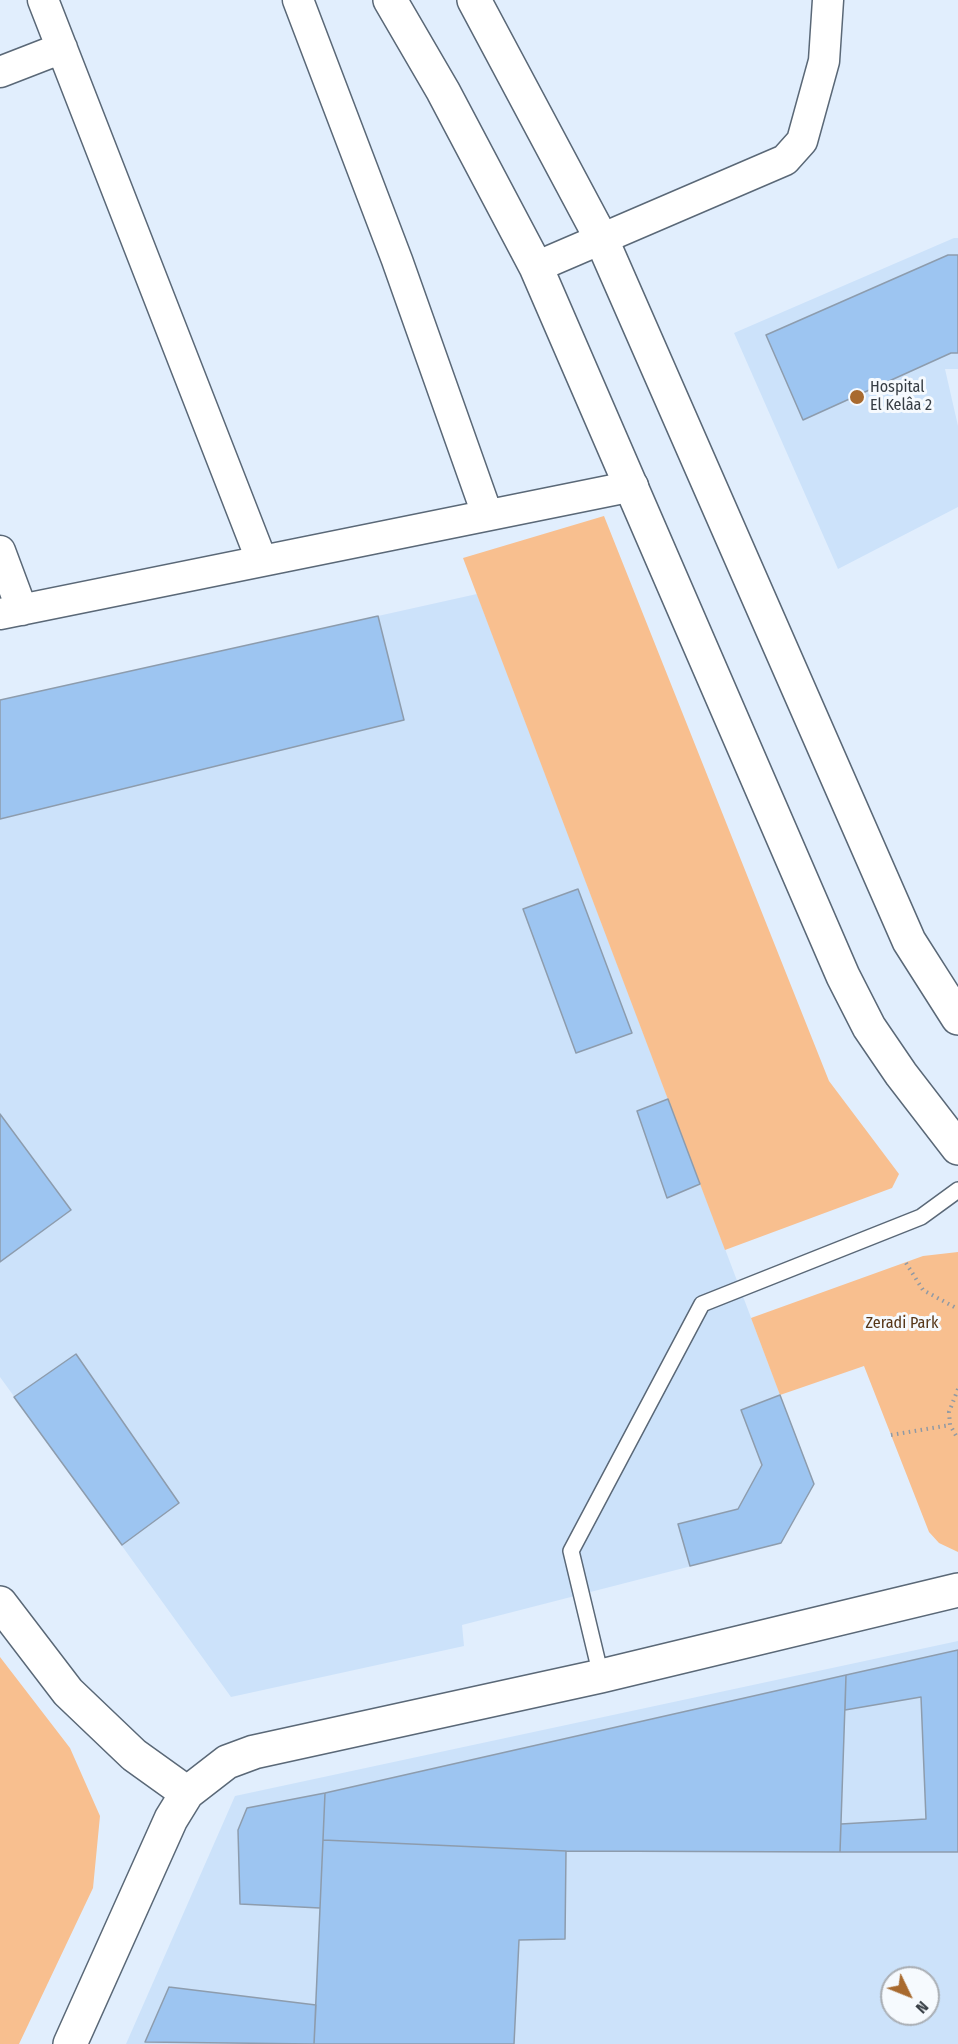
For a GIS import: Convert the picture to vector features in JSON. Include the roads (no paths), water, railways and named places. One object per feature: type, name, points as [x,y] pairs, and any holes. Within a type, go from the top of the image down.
[{"type":"main road","points":[[390,0],[443,91],[536,267],[633,486],[843,976],[875,1037],[958,1148]]},
{"type":"main road","points":[[474,0],[601,238],[909,941],[956,1012]]},
{"type":"main road","points":[[70,2044],[171,1819],[187,1793],[227,1762],[254,1752],[601,1676],[958,1590]]},
{"type":"main road","points":[[0,1603],[68,1692],[134,1755],[187,1793]]},
{"type":"street","points":[[43,0],[261,559]]},
{"type":"street","points":[[298,0],[397,260],[487,514]]},
{"type":"street","points":[[536,267],[785,160],[802,141],[824,61],[828,0]]},
{"type":"street","points":[[0,72],[62,48]]},
{"type":"street","points":[[0,551],[11,611],[633,486]]},
{"type":"lane","points":[[601,1676],[571,1551],[702,1304],[921,1217],[958,1190]]},
{"type":"place","name":"Hospital El Kelâa 2","points":[[857,397]]},
{"type":"park label","name":"Zeradi Park","points":[[902,1324]]}]
